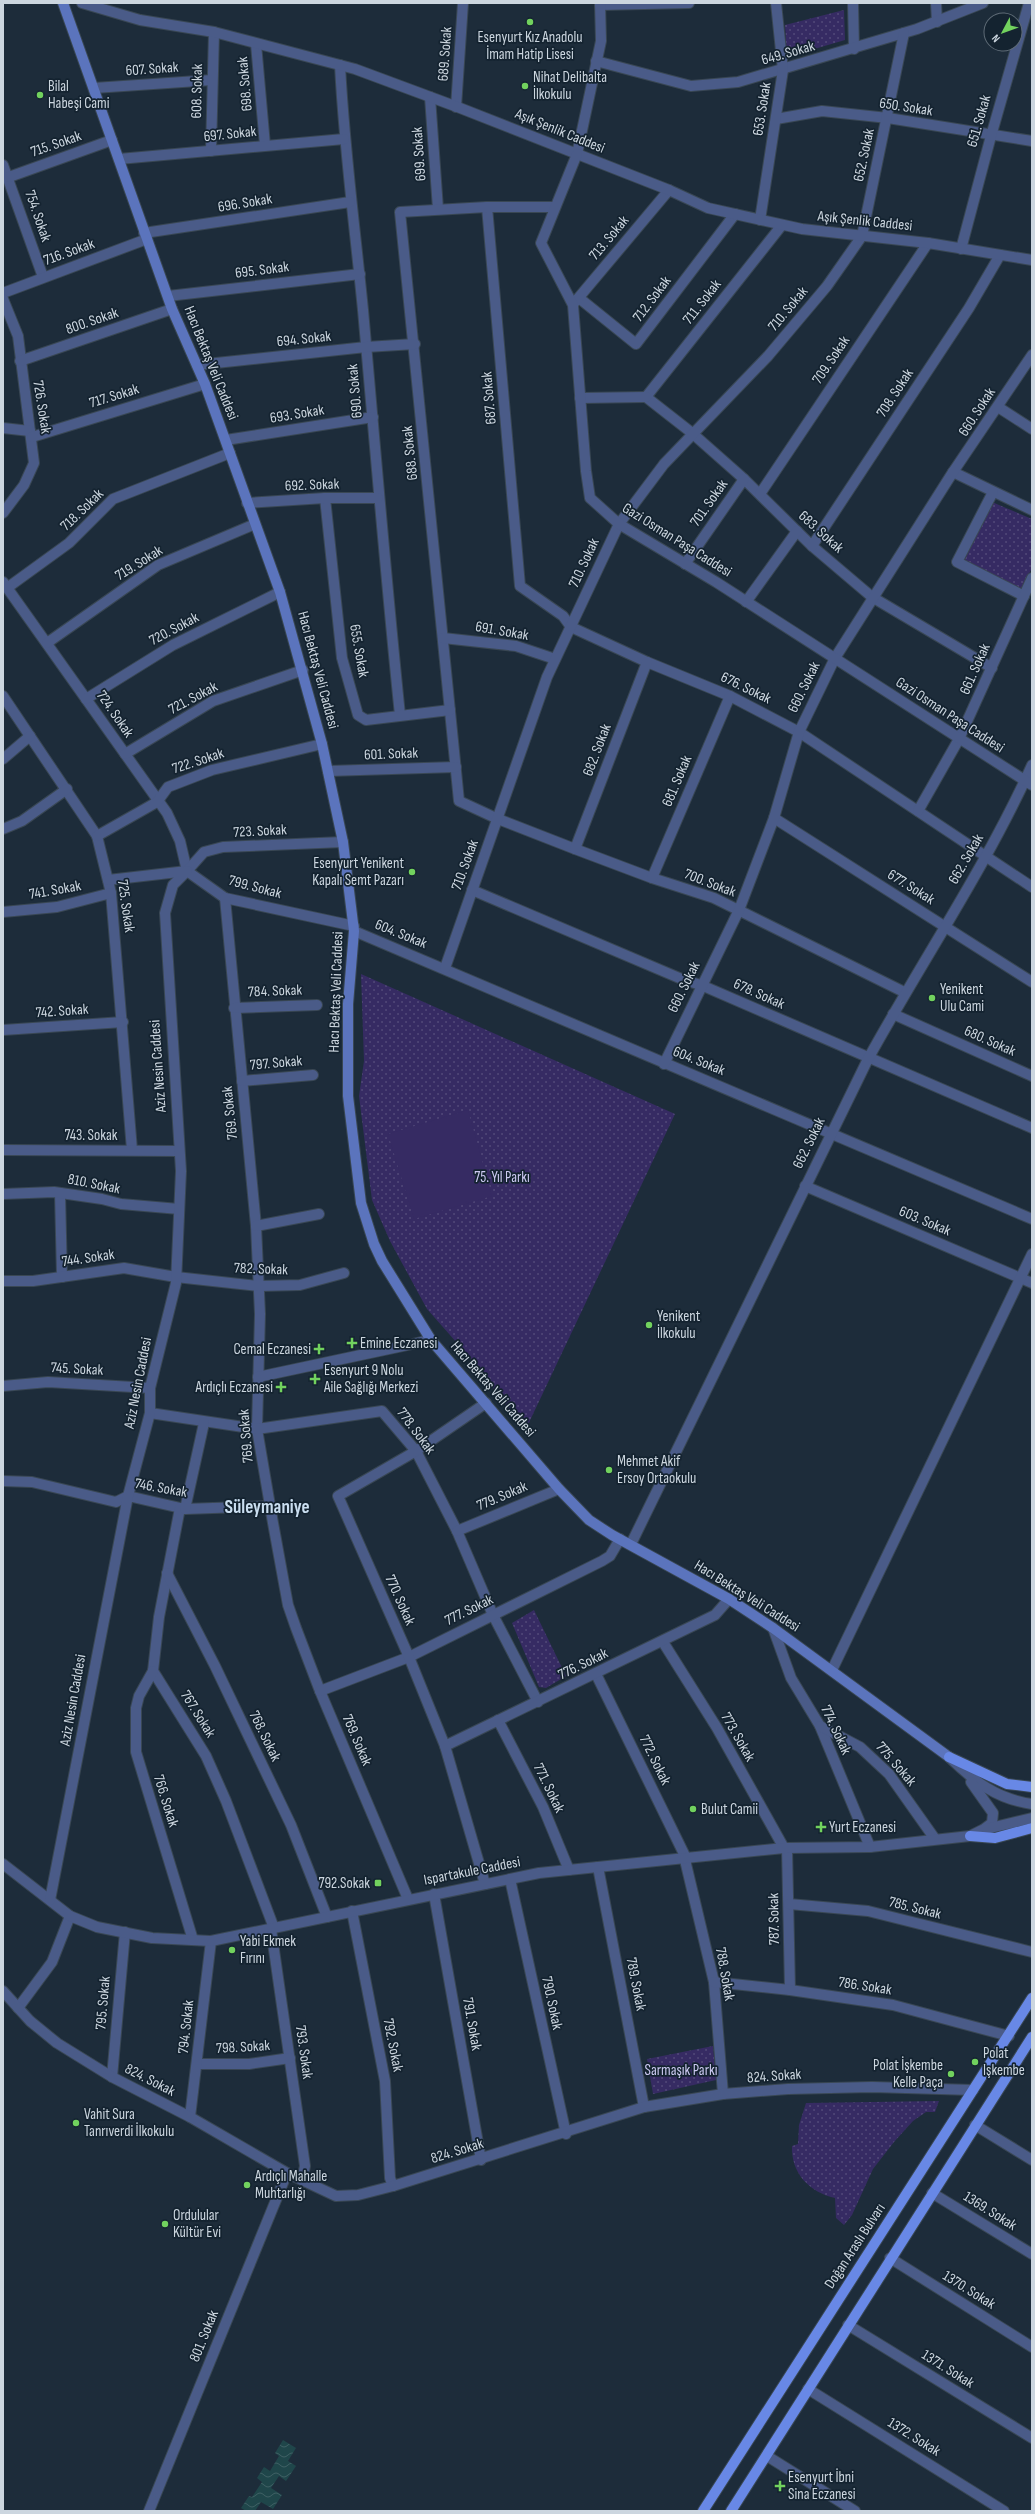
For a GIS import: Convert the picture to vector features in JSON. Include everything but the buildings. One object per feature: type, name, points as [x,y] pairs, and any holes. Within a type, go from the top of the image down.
[{"type":"main road","name":"Hacı Bektaş Veli Caddesi","points":[[62,3],[94,88],[172,310],[205,384],[280,592],[303,670],[322,744],[343,842],[354,928],[348,1004],[348,1096],[361,1203],[374,1244],[382,1261],[431,1340],[559,1489],[589,1520],[620,1539],[729,1599],[832,1670],[949,1757]]},
{"type":"main road","points":[[949,1757],[1007,1784],[1032,1787]]},
{"type":"main road","points":[[970,1836],[994,1838],[1032,1828]]},
{"type":"main road","name":"Doğan Araslı Bulvarı","points":[[703,2511],[1032,1998]]},
{"type":"main road","points":[[731,2511],[975,2125],[1031,2042]]},
{"type":"street","name":"Aşık Şenlik Caddesi","points":[[82,3],[140,20],[214,32],[340,65],[456,106],[669,190],[708,208],[802,229],[928,243],[1032,260]]},
{"type":"street","name":"689. Sokak","points":[[456,106],[463,3]]},
{"type":"street","points":[[600,4],[689,3]]},
{"type":"street","name":"653. Sokak","points":[[760,220],[783,70],[776,3]]},
{"type":"street","points":[[853,3],[854,49]]},
{"type":"street","points":[[936,3],[937,22]]},
{"type":"street","name":"649. Sokak","points":[[596,61],[691,86],[738,82],[783,70],[904,33],[937,22],[983,3]]},
{"type":"street","name":"651. Sokak","points":[[961,249],[1029,3]]},
{"type":"street","name":"Gazi Osman Paşa Caddesi","points":[[600,4],[600,41],[577,154],[554,207],[541,243],[576,301],[580,398],[586,471],[590,498],[619,524],[746,602],[1028,783]]},
{"type":"street","name":"608. Sokak","points":[[211,151],[214,32]]},
{"type":"street","name":"652. Sokak","points":[[862,236],[888,118],[904,33]]},
{"type":"street","name":"698. Sokak","points":[[256,44],[266,145]]},
{"type":"street","name":"690. Sokak","points":[[340,65],[344,139],[350,202],[360,274],[373,417],[378,498],[400,715]]},
{"type":"street","name":"607. Sokak","points":[[94,88],[212,80]]},
{"type":"street","name":"699. Sokak","points":[[430,97],[438,209]]},
{"type":"street","name":"650. Sokak","points":[[776,119],[822,111],[888,118],[991,136],[1032,141]]},
{"type":"street","name":"697. Sokak","points":[[119,159],[344,139]]},
{"type":"street","name":"715. Sokak","points":[[9,177],[112,140]]},
{"type":"street","name":"754. Sokak","points":[[3,165],[9,177],[43,278]]},
{"type":"street","name":"713. Sokak","points":[[576,301],[669,190]]},
{"type":"street","name":"696. Sokak","points":[[145,236],[350,202]]},
{"type":"street","name":"688. Sokak","points":[[498,819],[459,801],[415,344],[400,212],[487,207],[554,207]]},
{"type":"street","name":"687. Sokak","points":[[487,207],[520,586]]},
{"type":"street","name":"712. Sokak","points":[[576,301],[636,344],[735,214]]},
{"type":"street","name":"711. Sokak","points":[[646,397],[782,225]]},
{"type":"street","name":"716. Sokak","points":[[3,293],[145,236]]},
{"type":"street","name":"710. Sokak","points":[[445,968],[555,659],[619,524],[664,464],[692,433],[768,356],[827,286],[862,236]]},
{"type":"street","name":"709. Sokak","points":[[760,494],[928,243]]},
{"type":"street","name":"708. Sokak","points":[[812,546],[969,308],[1000,255]]},
{"type":"street","name":"695. Sokak","points":[[168,296],[360,274]]},
{"type":"street","name":"726. Sokak","points":[[3,299],[18,336],[34,463],[24,485],[3,513]]},
{"type":"street","name":"800. Sokak","points":[[20,361],[172,310]]},
{"type":"street","name":"694. Sokak","points":[[197,365],[366,347],[415,344]]},
{"type":"street","name":"660. Sokak","points":[[664,1064],[701,985],[739,910],[774,818],[799,732],[834,658],[953,472],[1032,355]]},
{"type":"street","name":"717. Sokak","points":[[31,434],[205,384]]},
{"type":"street","points":[[580,398],[646,397]]},
{"type":"street","name":"683. Sokak","points":[[646,397],[692,433],[744,479],[812,546],[872,597],[992,668]]},
{"type":"street","points":[[998,407],[1023,426],[1032,429]]},
{"type":"street","name":"693. Sokak","points":[[226,440],[373,417]]},
{"type":"street","points":[[3,428],[31,434]]},
{"type":"street","name":"718. Sokak","points":[[5,585],[69,543],[113,499],[230,453]]},
{"type":"street","points":[[953,472],[1032,510]]},
{"type":"street","name":"701. Sokak","points":[[685,564],[744,479]]},
{"type":"street","points":[[993,492],[956,562],[1024,596]]},
{"type":"street","name":"692. Sokak","points":[[247,503],[325,498],[378,498]]},
{"type":"street","name":"655. Sokak","points":[[325,498],[342,658],[358,715],[366,720],[450,710]]},
{"type":"street","name":"719. Sokak","points":[[47,644],[158,565],[255,524]]},
{"type":"street","points":[[746,602],[797,532]]},
{"type":"street","name":"661. Sokak","points":[[918,811],[959,739],[1032,578]]},
{"type":"street","name":"724. Sokak","points":[[5,585],[167,814],[180,842],[187,871]]},
{"type":"street","name":"676. Sokak","points":[[520,586],[563,616],[571,627],[647,662],[730,696],[799,732],[1032,887]]},
{"type":"street","name":"720. Sokak","points":[[86,699],[173,645],[280,592]]},
{"type":"street","name":"691. Sokak","points":[[443,638],[516,646],[555,659]]},
{"type":"street","name":"682. Sokak","points":[[575,849],[647,662]]},
{"type":"street","name":"721. Sokak","points":[[125,754],[213,701],[303,670]]},
{"type":"street","name":"725. Sokak","points":[[3,696],[67,789],[97,836],[111,893],[123,1022],[132,1150]]},
{"type":"street","name":"681. Sokak","points":[[652,878],[730,696]]},
{"type":"street","points":[[3,759],[30,736]]},
{"type":"street","name":"722. Sokak","points":[[97,836],[158,802],[168,787],[212,770],[322,744]]},
{"type":"street","name":"662. Sokak","points":[[631,1544],[868,1059],[904,992],[1028,783],[1032,765]]},
{"type":"street","name":"601. Sokak","points":[[328,771],[456,767]]},
{"type":"street","points":[[3,829],[22,821],[67,789]]},
{"type":"street","name":"677. Sokak","points":[[774,818],[1032,982]]},
{"type":"street","name":"700. Sokak","points":[[498,819],[652,878],[714,898],[904,992]]},
{"type":"street","name":"723. Sokak","points":[[187,871],[204,852],[224,848],[343,842]]},
{"type":"street","points":[[108,880],[187,871]]},
{"type":"street","name":"799. Sokak","points":[[187,871],[225,898],[354,928]]},
{"type":"street","name":"Aziz Nesin Caddesi","points":[[50,1900],[128,1496],[150,1413],[150,1388],[176,1277],[179,1209],[179,1151],[165,913],[173,885],[187,871]]},
{"type":"street","name":"678. Sokak","points":[[472,890],[684,980],[701,985],[868,1059],[1032,1128]]},
{"type":"street","name":"741. Sokak","points":[[3,912],[57,908],[111,893]]},
{"type":"street","name":"769. Sokak","points":[[225,898],[234,1008],[256,1226],[259,1286],[257,1429],[270,1506],[288,1604],[320,1691],[408,1899]]},
{"type":"street","name":"604. Sokak","points":[[354,928],[664,1064],[831,1132],[1032,1219]]},
{"type":"street","name":"784. Sokak","points":[[234,1008],[317,1005]]},
{"type":"street","name":"680. Sokak","points":[[893,1014],[1032,1076]]},
{"type":"street","name":"742. Sokak","points":[[3,1030],[123,1022]]},
{"type":"street","name":"797. Sokak","points":[[242,1081],[313,1075]]},
{"type":"street","name":"743. Sokak","points":[[3,1150],[179,1151]]},
{"type":"street","name":"603. Sokak","points":[[805,1186],[1032,1283]]},
{"type":"street","points":[[60,1193],[62,1277]]},
{"type":"street","name":"810. Sokak","points":[[3,1194],[60,1193],[102,1199],[121,1204],[179,1209]]},
{"type":"street","points":[[256,1226],[319,1214]]},
{"type":"street","points":[[832,1670],[1032,1254]]},
{"type":"street","name":"744. Sokak","points":[[3,1282],[33,1282],[124,1268],[176,1277]]},
{"type":"street","name":"782. Sokak","points":[[176,1277],[259,1286],[300,1285],[344,1273]]},
{"type":"street","points":[[258,1377],[431,1340]]},
{"type":"street","name":"745. Sokak","points":[[3,1386],[48,1382],[150,1388]]},
{"type":"street","name":"770. Sokak","points":[[485,1884],[444,1746],[409,1657],[338,1496],[416,1451],[486,1403]]},
{"type":"street","name":"778. Sokak","points":[[150,1413],[204,1423],[257,1429],[382,1410],[416,1451],[457,1531],[493,1615],[538,1702]]},
{"type":"street","points":[[154,1671],[159,1617],[183,1508],[204,1423]]},
{"type":"street","name":"746. Sokak","points":[[3,1481],[32,1482],[116,1502],[128,1496],[183,1508],[270,1506]]},
{"type":"street","name":"779. Sokak","points":[[457,1531],[559,1489]]},
{"type":"street","name":"777. Sokak","points":[[320,1691],[409,1657],[602,1561],[610,1556],[620,1539]]},
{"type":"street","name":"768. Sokak","points":[[168,1573],[215,1666],[291,1825],[327,1916]]},
{"type":"street","name":"776. Sokak","points":[[444,1746],[663,1642],[715,1615],[729,1599]]},
{"type":"street","name":"774. Sokak","points":[[773,1628],[791,1678],[820,1726],[870,1847]]},
{"type":"street","name":"773. Sokak","points":[[663,1642],[717,1728],[786,1848]]},
{"type":"street","name":"767. Sokak","points":[[154,1671],[206,1756],[226,1801],[273,1929]]},
{"type":"street","name":"766. Sokak","points":[[154,1671],[139,1696],[136,1708],[136,1752],[193,1940]]},
{"type":"street","name":"772. Sokak","points":[[596,1674],[686,1860]]},
{"type":"street","name":"771. Sokak","points":[[498,1720],[543,1807],[570,1870]]},
{"type":"street","name":"775. Sokak","points":[[820,1726],[860,1747],[889,1774],[934,1839]]},
{"type":"street","points":[[949,1757],[965,1774],[993,1813],[992,1823],[970,1836]]},
{"type":"street","points":[[965,1774],[996,1794],[1032,1804]]},
{"type":"street","points":[[982,1830],[1032,1818]]},
{"type":"street","name":"Ispartakule Caddesi","points":[[3,1864],[70,1916],[97,1927],[152,1938],[211,1941],[408,1899],[510,1879],[570,1870],[686,1860],[786,1848],[870,1847],[970,1836]]},
{"type":"street","name":"787. Sokak","points":[[786,1848],[789,1904],[790,1990]]},
{"type":"street","name":"788. Sokak","points":[[686,1860],[714,1982],[723,2094]]},
{"type":"street","name":"789. Sokak","points":[[598,1867],[644,2107]]},
{"type":"street","name":"790. Sokak","points":[[510,1879],[566,2134]]},
{"type":"street","name":"791. Sokak","points":[[434,1894],[481,2160]]},
{"type":"street","name":"785. Sokak","points":[[789,1904],[868,1911],[1032,1952]]},
{"type":"street","name":"792. Sokak","points":[[352,1911],[385,2081],[390,2178],[392,2186]]},
{"type":"street","points":[[18,2008],[52,1962],[70,1916]]},
{"type":"street","name":"793. Sokak","points":[[273,1929],[305,2166],[302,2180]]},
{"type":"street","name":"795. Sokak","points":[[112,2077],[125,1932]]},
{"type":"street","name":"794. Sokak","points":[[190,2117],[211,1941]]},
{"type":"street","name":"786. Sokak","points":[[714,1982],[790,1990],[893,2005],[1009,2036]]},
{"type":"street","name":"824. Sokak","points":[[3,1991],[18,2008],[57,2043],[112,2077],[190,2117],[287,2173],[336,2196],[358,2195],[392,2186],[566,2134],[644,2107],[723,2094],[788,2089],[872,2087],[973,2090]]},
{"type":"street","name":"798. Sokak","points":[[197,2064],[249,2064],[290,2058]]},
{"type":"street","points":[[975,2125],[1032,2160]]},
{"type":"street","name":"801. Sokak","points":[[149,2511],[287,2173]]},
{"type":"street","name":"1369. Sokak","points":[[932,2193],[1032,2254]]},
{"type":"street","name":"1370. Sokak","points":[[890,2258],[1032,2347]]},
{"type":"street","name":"1371. Sokak","points":[[848,2325],[1032,2438]]},
{"type":"street","name":"1372. Sokak","points":[[808,2389],[1004,2511]]},
{"type":"street","points":[[766,2456],[855,2511]]},
{"type":"green space","points":[[844,10],[845,40],[787,57],[785,25]]},
{"type":"green space","points":[[992,502],[1032,519],[1032,568],[1021,589],[964,561]]},
{"type":"green space","name":"75. Yıl Parkı","points":[[361,974],[675,1114],[525,1431],[472,1360],[427,1309],[390,1241],[372,1200],[359,1096],[364,1061]]},
{"type":"green space","points":[[468,1110],[492,1196],[414,1219],[388,1134]]},
{"type":"green space","points":[[534,1610],[566,1676],[546,1688],[539,1687],[512,1623]]},
{"type":"green space","name":"Sarmaşık Parkı","points":[[713,2046],[716,2080],[653,2094],[647,2059]]},
{"type":"green space","points":[[939,2101],[935,2112],[926,2112],[913,2121],[873,2169],[852,2215],[844,2225],[836,2218],[835,2198],[817,2191],[803,2180],[798,2173],[792,2156],[792,2146],[798,2144],[799,2125],[806,2103]]},
{"type":"water","points":[[283,2440],[296,2448],[288,2461],[296,2466],[286,2481],[279,2476],[271,2488],[282,2495],[273,2509],[261,2502],[255,2511],[246,2511],[241,2508],[249,2496],[252,2497],[262,2482],[257,2478],[264,2467],[270,2471],[279,2456],[275,2453]]},
{"type":"place","name":"Esenyurt Kız Anadolu İmam Hatip Lisesi","points":[[530,22]]},
{"type":"place","name":"Nihat Delibalta İlkokulu","points":[[525,86]]},
{"type":"place","name":"Bilal Habeşi Cami","points":[[40,95]]},
{"type":"place","name":"Esenyurt Yenikent Kapalı Semt Pazarı","points":[[412,872]]},
{"type":"place","name":"Yenikent Ulu Cami","points":[[932,998]]},
{"type":"place","name":"Yenikent İlkokulu","points":[[649,1325]]},
{"type":"place","name":"Emine Eczanesi","points":[[352,1343]]},
{"type":"place","name":"Cemal Eczanesi","points":[[319,1349]]},
{"type":"place","name":"Esenyurt 9 Nolu Aile Sağlığı Merkezi","points":[[315,1379]]},
{"type":"place","name":"Ardıçlı Eczanesi","points":[[281,1387]]},
{"type":"place","name":"Mehmet Akif Ersoy Ortaokulu","points":[[609,1470]]},
{"type":"place","name":"Bulut Camii","points":[[693,1809]]},
{"type":"place","name":"Yurt Eczanesi","points":[[821,1827]]},
{"type":"place","name":"792.Sokak","points":[[378,1883]]},
{"type":"place","name":"Yabi Ekmek Fırını","points":[[232,1950]]},
{"type":"place","name":"Polat Işkembe","points":[[975,2062]]},
{"type":"place","name":"Polat İşkembe Kelle Paça","points":[[951,2074]]},
{"type":"place","name":"Vahit Sura Tanrıverdi İlkokulu","points":[[76,2123]]},
{"type":"place","name":"Ardıçlı Mahalle Muhtarlığı","points":[[247,2185]]},
{"type":"place","name":"Ordulular Kültür Evi","points":[[165,2224]]},
{"type":"place","name":"Esenyurt İbni Sina Eczanesi","points":[[780,2486]]},
{"type":"district","name":"Süleymaniye","points":[[267,1507]]}]
